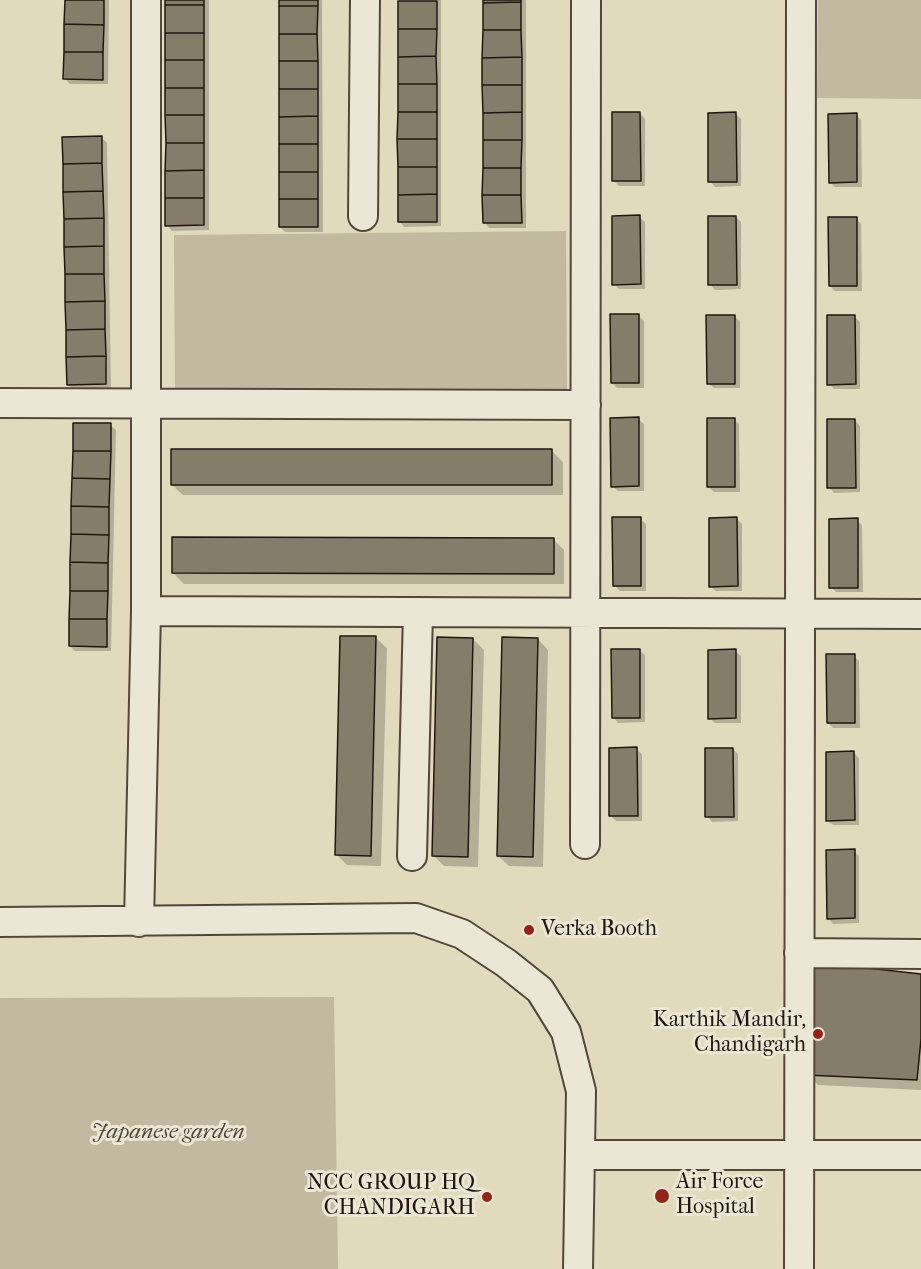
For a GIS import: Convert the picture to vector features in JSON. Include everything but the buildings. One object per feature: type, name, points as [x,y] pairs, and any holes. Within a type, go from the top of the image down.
[{"type":"street","points":[[139,922],[146,611],[146,0]]},
{"type":"street","points":[[363,216],[365,0]]},
{"type":"street","points":[[585,844],[586,0]]},
{"type":"street","points":[[799,1269],[801,0]]},
{"type":"street","points":[[0,403],[586,405]]},
{"type":"street","points":[[146,611],[921,614]]},
{"type":"street","points":[[412,856],[418,612]]},
{"type":"street","points":[[0,922],[416,918],[462,934],[506,963],[540,990],[566,1032],[581,1091],[578,1269]]},
{"type":"street","points":[[799,953],[921,954]]},
{"type":"street","points":[[580,1155],[921,1155]]},
{"type":"green space","points":[[818,0],[921,0],[921,99],[817,98]]},
{"type":"green space","points":[[566,231],[567,390],[175,394],[174,235]]},
{"type":"green space","name":"Japanese garden","points":[[334,997],[338,1269],[0,1269],[0,998]]},
{"type":"place","name":"Verka Booth","points":[[529,930]]},
{"type":"place","name":"Karthik Mandir, Chandigarh","points":[[818,1034]]},
{"type":"place","name":"Air Force Hospital","points":[[662,1196]]},
{"type":"place","name":"NCC GROUP HQ CHANDIGARH","points":[[487,1197]]}]
